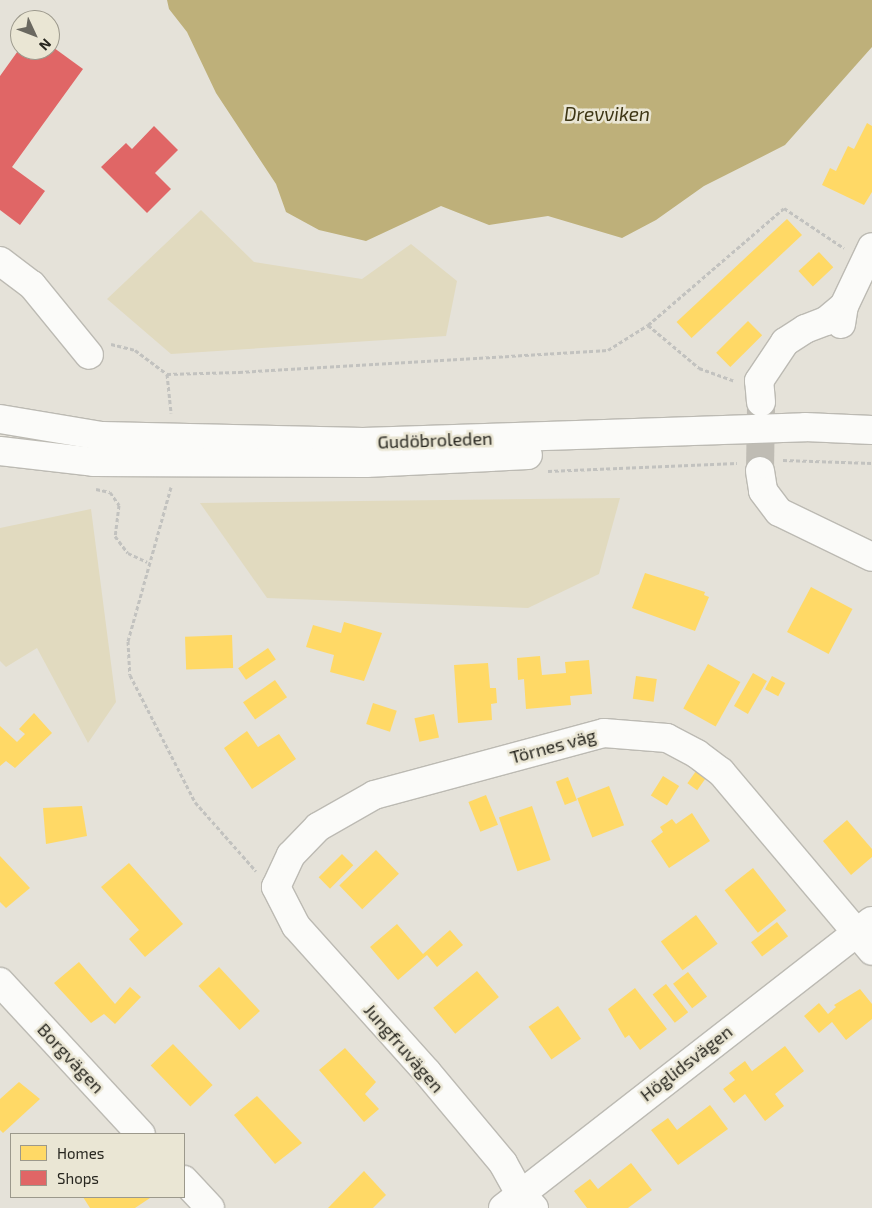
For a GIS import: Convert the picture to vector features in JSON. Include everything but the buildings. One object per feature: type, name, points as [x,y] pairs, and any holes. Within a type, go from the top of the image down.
[{"type":"street","points":[[840,334],[844,306],[867,254]]},
{"type":"street","points":[[0,261],[32,285],[99,349]]},
{"type":"street","points":[[760,391],[776,335],[826,322],[844,306]]},
{"type":"street","name":"Gudöbroleden","points":[[0,419],[102,436],[363,442],[805,427],[872,430]]},
{"type":"street","name":"Gudöbroleden","points":[[0,450],[92,462],[366,463],[798,445],[872,449]]},
{"type":"street","points":[[760,471],[763,491],[779,512],[872,557]]},
{"type":"street","name":"Törnes väg","points":[[276,887],[291,855],[318,827],[374,795],[604,733],[667,738],[696,754],[721,772],[866,935]]},
{"type":"street","name":"Jungfruvägen","points":[[276,887],[296,926],[433,1080],[503,1163],[519,1203]]},
{"type":"street","name":"Höglidsvägen","points":[[519,1203],[866,935]]},
{"type":"street","name":"Borgvägen","points":[[0,982],[140,1133]]},
{"type":"street","points":[[185,1181],[210,1208]]},
{"type":"path","points":[[99,349],[135,350],[167,374],[608,350],[648,325],[784,208],[867,254]]},
{"type":"path","points":[[648,325],[699,368],[760,391]]},
{"type":"path","points":[[167,374],[172,421]]},
{"type":"path","points":[[171,486],[147,562],[128,641],[130,675],[195,802],[265,882],[276,887]]},
{"type":"path","points":[[92,489],[110,492],[119,505],[114,536],[128,553],[147,562]]},
{"type":"shaded area","points":[[201,210],[254,262],[362,279],[411,244],[457,281],[446,336],[171,354],[107,299]]},
{"type":"shaded area","points":[[620,498],[599,574],[528,608],[267,598],[200,503]]},
{"type":"shaded area","points":[[91,509],[116,702],[88,743],[37,648],[6,667],[0,661],[0,528]]},
{"type":"water","name":"Drevviken","points":[[167,0],[872,0],[872,47],[785,145],[704,186],[656,220],[622,238],[548,216],[489,225],[441,206],[366,241],[319,230],[286,212],[276,184],[216,93],[187,32],[169,9]]},
{"type":"tunnel","points":[[760,471],[761,406]]}]
